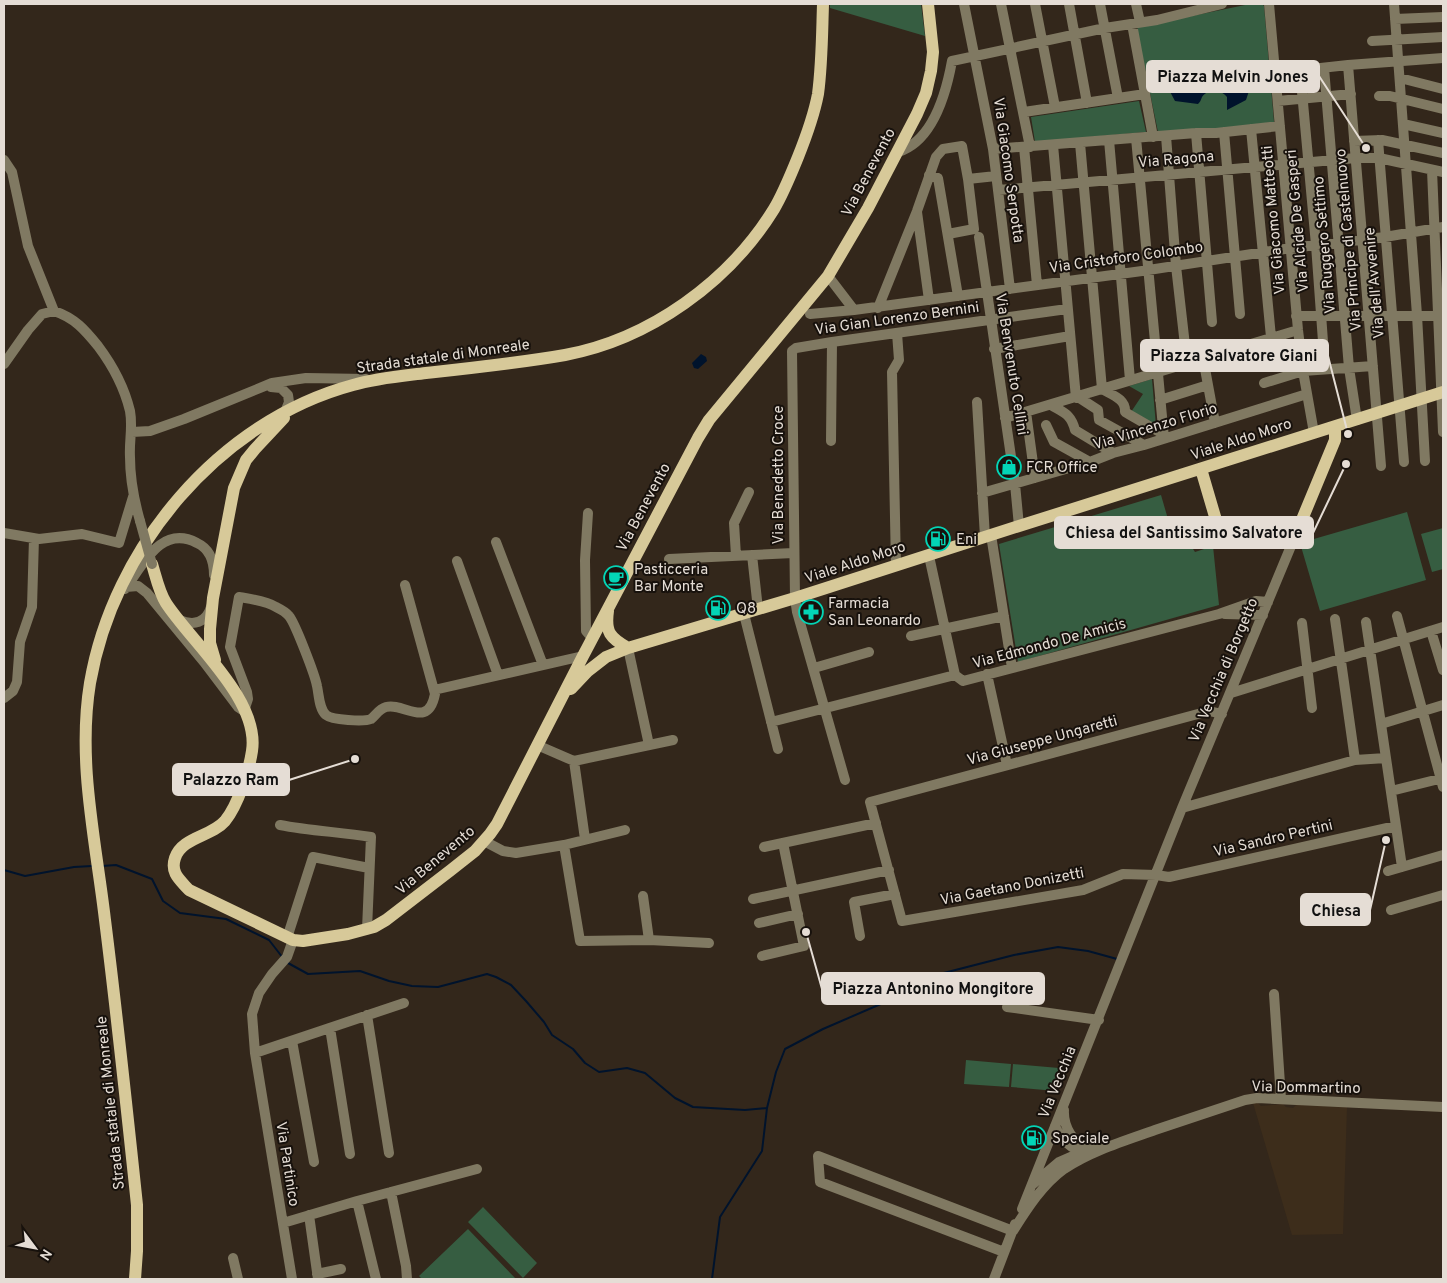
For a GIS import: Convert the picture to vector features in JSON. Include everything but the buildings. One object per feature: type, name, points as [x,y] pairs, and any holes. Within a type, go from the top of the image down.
[{"type":"main road","name":"Strada statale di Monreale","points":[[135,1279],[137,1206],[106,924],[86,769],[86,725],[90,684],[99,646],[116,601],[141,549],[168,511],[212,464],[251,433],[309,400],[352,385],[379,379],[570,354],[604,344],[651,324],[691,299],[744,251],[776,206],[797,160],[817,95],[824,4]]},
{"type":"main road","name":"Via Benevento","points":[[290,939],[303,941],[348,934],[380,923],[399,912],[452,870],[484,841],[497,824],[592,638],[709,420],[828,276],[898,152],[926,93],[931,72],[932,36],[928,4]]},
{"type":"main road","name":"Viale Aldo Moro","points":[[562,698],[588,671],[606,657],[628,648],[929,556],[1442,392]]},
{"type":"main road","points":[[219,670],[210,643],[210,629],[213,598],[230,506],[239,473],[255,449],[289,410]]},
{"type":"main road","name":"Via Vecchia di Borgetto","points":[[1301,522],[1335,440],[1335,427]]},
{"type":"main road","points":[[1201,469],[1221,537],[1225,540],[1233,542],[1294,522],[1301,522]]},
{"type":"main road","points":[[152,564],[165,602],[219,670],[242,703],[252,735],[250,762],[234,807],[226,820],[218,828],[188,842],[181,848],[176,854],[173,864],[174,872],[189,890],[290,939]]},
{"type":"main road","points":[[592,638],[596,648],[606,657],[609,649],[606,622],[608,609]]},
{"type":"main road","points":[[608,632],[613,639],[628,648]]},
{"type":"street","name":"Via Giacomo Serpotta","points":[[964,4],[994,150],[1010,289]]},
{"type":"street","points":[[1001,4],[1024,112],[1028,187],[1038,285]]},
{"type":"street","points":[[1035,4],[1055,107]]},
{"type":"street","points":[[1069,4],[1088,103]]},
{"type":"street","points":[[1100,4],[1118,98]]},
{"type":"street","points":[[1136,4],[1136,23],[1153,137]]},
{"type":"street","points":[[1172,4],[1174,15]]},
{"type":"street","points":[[898,152],[907,149],[920,137],[937,113],[946,90],[952,61],[1174,15],[1204,6],[1222,4]]},
{"type":"street","name":"Via Giacomo Matteotti","points":[[1269,4],[1296,316],[1314,433]]},
{"type":"street","points":[[1394,4],[1417,315],[1425,461]]},
{"type":"street","points":[[1395,19],[1443,17]]},
{"type":"street","points":[[1372,41],[1443,38]]},
{"type":"street","points":[[1275,73],[1443,58]]},
{"type":"street","points":[[1429,60],[1443,67]]},
{"type":"street","name":"Via Principe di Castelnuovo","points":[[1348,65],[1381,466]]},
{"type":"street","name":"Via Ruggero Settimo","points":[[1324,68],[1349,368],[1357,420]]},
{"type":"street","name":"Via Alcide De Gasperi","points":[[1300,70],[1325,369]]},
{"type":"street","points":[[1400,78],[1443,89]]},
{"type":"street","points":[[1024,112],[1146,94]]},
{"type":"street","points":[[1278,101],[1351,94]]},
{"type":"street","points":[[1379,96],[1443,109]]},
{"type":"street","points":[[1402,124],[1443,133]]},
{"type":"street","points":[[994,150],[1280,126]]},
{"type":"street","points":[[1251,129],[1271,337]]},
{"type":"street","points":[[1224,132],[1240,314]]},
{"type":"street","points":[[1196,133],[1212,322]]},
{"type":"street","points":[[1166,136],[1176,266],[1187,363]]},
{"type":"street","points":[[1136,138],[1164,436]]},
{"type":"street","points":[[1109,140],[1130,380]]},
{"type":"street","points":[[1354,141],[1380,140],[1443,153]]},
{"type":"street","name":"Via dell'Avvenire","points":[[1380,140],[1385,236],[1404,462]]},
{"type":"street","points":[[1080,143],[1102,389]]},
{"type":"street","points":[[1053,145],[1064,282],[1077,398]]},
{"type":"street","name":"Via Benvenuto Cellini","points":[[929,175],[936,157],[943,149],[962,146],[1015,484],[1019,526]]},
{"type":"street","name":"Via Ragona","points":[[998,190],[1356,158],[1381,159]]},
{"type":"street","points":[[1381,159],[1443,172]]},
{"type":"street","points":[[4,160],[12,172],[28,246],[54,311],[82,326],[120,378],[130,412],[132,432],[130,456],[133,496],[152,564]]},
{"type":"street","points":[[1432,170],[1439,227],[1443,432]]},
{"type":"street","points":[[878,308],[917,211],[929,175],[938,178],[958,296]]},
{"type":"street","points":[[968,179],[996,176]]},
{"type":"street","points":[[917,211],[929,300]]},
{"type":"street","name":"Via Cristoforo Colombo","points":[[810,314],[878,308],[1291,248],[1362,240],[1439,227]]},
{"type":"street","points":[[948,234],[976,233]]},
{"type":"street","points":[[828,276],[854,310]]},
{"type":"street","name":"Via Gian Lorenzo Bernini","points":[[792,351],[796,348],[832,342],[1067,309]]},
{"type":"street","points":[[4,364],[42,314],[54,311]]},
{"type":"street","points":[[1296,316],[1441,316]]},
{"type":"street","points":[[1005,418],[1077,398],[1157,371],[1298,330]]},
{"type":"street","points":[[896,566],[892,372],[899,360],[897,333]]},
{"type":"street","points":[[994,349],[1070,336]]},
{"type":"street","points":[[831,441],[832,342]]},
{"type":"street","points":[[1262,363],[1301,350]]},
{"type":"street","name":"Via Benedetto Croce","points":[[792,351],[795,598],[797,612],[845,780]]},
{"type":"street","points":[[1203,358],[1216,423]]},
{"type":"street","points":[[1264,382],[1303,371],[1373,366]]},
{"type":"street","points":[[132,432],[150,431],[272,384],[306,378],[379,379]]},
{"type":"street","points":[[1160,400],[1208,385]]},
{"type":"street","points":[[255,391],[277,387],[286,391],[289,410]]},
{"type":"street","points":[[1102,389],[1123,402],[1126,406],[1125,412],[1164,436]]},
{"type":"street","name":"Via Vincenzo Florio","points":[[982,493],[1090,462],[1113,453],[1144,446],[1164,436],[1216,423],[1307,394]]},
{"type":"street","points":[[1077,398],[1098,410],[1099,420],[1144,446]]},
{"type":"street","points":[[977,402],[982,493],[1012,668]]},
{"type":"street","points":[[1051,405],[1072,418],[1075,430],[1113,453]]},
{"type":"street","points":[[1026,412],[1035,478]]},
{"type":"street","points":[[1046,425],[1054,442],[1090,462]]},
{"type":"street","points":[[736,556],[734,523],[749,492]]},
{"type":"street","points":[[4,534],[39,539],[82,534],[119,543],[133,496]]},
{"type":"street","points":[[588,513],[585,560],[586,631],[592,638]]},
{"type":"street","name":"Via Vecchia di Borgetto","points":[[1137,924],[1182,808],[1301,522]]},
{"type":"street","points":[[4,698],[13,691],[17,682],[20,642],[32,607],[34,538]]},
{"type":"street","points":[[116,601],[157,547],[170,539],[181,538],[201,545],[210,554],[214,568],[213,598],[209,612],[203,620],[196,624],[187,624],[179,620]]},
{"type":"street","points":[[496,542],[543,665]]},
{"type":"street","points":[[669,559],[793,553]]},
{"type":"street","points":[[752,555],[758,609]]},
{"type":"street","points":[[929,556],[955,675]]},
{"type":"street","points":[[457,561],[498,675]]},
{"type":"street","points":[[126,588],[138,586],[147,593],[204,662],[238,707],[244,711],[248,700],[247,692],[230,647],[240,596],[275,606],[289,616],[317,684],[322,709],[328,716],[338,719],[366,720],[371,719],[384,708],[391,707],[417,714],[425,711],[431,705],[435,694],[405,585]]},
{"type":"street","points":[[1219,614],[1256,601],[1268,602]]},
{"type":"street","points":[[744,614],[778,749]]},
{"type":"street","points":[[1219,614],[1263,615]]},
{"type":"street","name":"Via Edmondo De Amicis","points":[[771,722],[955,675],[963,681],[1219,614]]},
{"type":"street","points":[[911,636],[1004,616]]},
{"type":"street","points":[[1390,791],[1442,781],[1397,616]]},
{"type":"street","points":[[1334,619],[1355,760]]},
{"type":"street","points":[[1366,622],[1402,867]]},
{"type":"street","points":[[1302,623],[1312,708]]},
{"type":"street","points":[[1231,693],[1443,627]]},
{"type":"street","points":[[190,635],[204,634],[210,629]]},
{"type":"street","points":[[1431,631],[1443,670]]},
{"type":"street","points":[[628,648],[649,745]]},
{"type":"street","points":[[814,668],[869,652]]},
{"type":"street","points":[[434,690],[583,656]]},
{"type":"street","points":[[987,674],[1007,765]]},
{"type":"street","points":[[1381,724],[1443,705]]},
{"type":"street","name":"Via Giuseppe Ungaretti","points":[[876,823],[870,802],[1209,711],[1222,714]]},
{"type":"street","points":[[537,745],[574,761],[673,740]]},
{"type":"street","points":[[1182,808],[1355,760],[1386,758]]},
{"type":"street","points":[[574,761],[585,839]]},
{"type":"street","points":[[764,847],[876,823],[895,894],[854,902],[860,936]]},
{"type":"street","points":[[280,825],[371,837],[367,929]]},
{"type":"street","name":"Via Sandro Pertini","points":[[1156,875],[1169,877],[1396,826]]},
{"type":"street","points":[[484,841],[503,851],[516,852],[564,845],[625,830]]},
{"type":"street","points":[[762,956],[804,946],[795,914],[783,843]]},
{"type":"street","points":[[564,845],[580,941],[649,940],[709,943]]},
{"type":"street","points":[[1388,871],[1443,855]]},
{"type":"street","name":"Via Partinico","points":[[292,1279],[255,1053],[252,1014],[259,993],[285,960],[313,857],[369,868]]},
{"type":"street","points":[[753,899],[888,870]]},
{"type":"street","name":"Via Gaetano Donizetti","points":[[895,894],[902,921],[1083,890],[1123,874],[1156,875]]},
{"type":"street","points":[[1391,910],[1443,895]]},
{"type":"street","points":[[644,896],[649,940]]},
{"type":"street","points":[[759,922],[795,914]]},
{"type":"street","name":"Via Vecchia","points":[[994,1279],[1137,924]]},
{"type":"street","points":[[1274,994],[1281,1100]]},
{"type":"street","points":[[255,1053],[404,1003]]},
{"type":"street","points":[[1008,1007],[1099,1020]]},
{"type":"street","points":[[368,1015],[389,1153]]},
{"type":"street","points":[[330,1028],[350,1154]]},
{"type":"street","points":[[292,1040],[314,1162]]},
{"type":"street","name":"Via Dommartino","points":[[1088,1151],[1257,1098],[1443,1107]]},
{"type":"street","points":[[1066,1101],[1064,1113],[1066,1128],[1088,1151]]},
{"type":"street","points":[[1055,1126],[1058,1133],[1068,1144],[1088,1151]]},
{"type":"street","points":[[1030,1187],[1059,1162],[1088,1151]]},
{"type":"street","points":[[1004,1252],[820,1182],[818,1156],[1012,1231],[1048,1183],[1088,1151]]},
{"type":"street","points":[[283,1223],[477,1169]]},
{"type":"street","points":[[391,1192],[407,1279]]},
{"type":"street","points":[[357,1201],[376,1279]]},
{"type":"street","points":[[309,1215],[317,1277],[341,1269]]},
{"type":"street","points":[[234,1258],[238,1279]]},
{"type":"shaded area","points":[[1253,1103],[1258,1103],[1261,1106],[1283,1104],[1286,1107],[1293,1108],[1296,1105],[1347,1107],[1343,1234],[1292,1235]]},
{"type":"green space","points":[[830,4],[921,4],[925,36],[830,8]]},
{"type":"green space","points":[[1250,4],[1262,4],[1264,6],[1274,122],[1223,128],[1158,132],[1137,30],[1138,27]]},
{"type":"green space","points":[[1139,101],[1146,132],[1035,142],[1031,117]]},
{"type":"green space","points":[[1152,379],[1156,426],[1131,412],[1143,394],[1129,386]]},
{"type":"green space","points":[[1161,495],[1170,526],[1184,535],[1195,552],[1213,546],[1219,605],[1018,662],[999,544]]},
{"type":"green space","points":[[1407,512],[1426,580],[1320,611],[1300,543]]},
{"type":"green space","points":[[1443,528],[1443,569],[1432,572],[1421,534]]},
{"type":"green space","points":[[966,1060],[1011,1064],[1009,1087],[964,1084]]},
{"type":"green space","points":[[1013,1064],[1059,1068],[1056,1091],[1011,1087]]},
{"type":"green space","points":[[483,1207],[537,1263],[523,1278],[468,1222]]},
{"type":"green space","points":[[468,1229],[516,1279],[422,1279],[419,1276]]},
{"type":"water","points":[[1172,62],[1252,73],[1252,76],[1254,76],[1246,100],[1227,110],[1227,97],[1215,91],[1205,94],[1198,104],[1175,101],[1167,86]]},
{"type":"water","points":[[701,354],[706,357],[707,361],[698,369],[694,368],[692,363]]},
{"type":"waterway","points":[[102,866],[116,865],[152,879],[163,901],[180,913],[226,919],[269,940],[283,958]]},
{"type":"waterway","points":[[4,870],[25,876],[74,867],[92,866]]},
{"type":"waterway","points":[[712,1279],[720,1217],[762,1151],[767,1108],[776,1072],[785,1049],[823,1029],[890,1000],[928,977],[1014,955],[1058,947],[1088,951],[1117,959]]},
{"type":"waterway","points":[[288,963],[308,974],[360,971],[389,981],[412,986],[438,987],[487,974],[511,985],[544,1022],[552,1035],[573,1049],[585,1063],[599,1072],[627,1068],[645,1073],[675,1098],[693,1107],[745,1110],[767,1108]]},
{"type":"place","name":"Piazza Melvin Jones","points":[[1366,148]]},
{"type":"place","name":"Piazza Salvatore Giani","points":[[1348,434]]},
{"type":"place","name":"Chiesa del Santissimo Salvatore","points":[[1346,464]]},
{"type":"place","name":"FCR Office","points":[[1009,467]]},
{"type":"place","name":"Eni","points":[[938,539]]},
{"type":"place","name":"Pasticceria Bar Monte","points":[[616,578]]},
{"type":"place","name":"Q8","points":[[718,608]]},
{"type":"place","name":"Farmacia San Leonardo","points":[[811,612]]},
{"type":"place","name":"Palazzo Ram","points":[[355,759]]},
{"type":"place","name":"Chiesa","points":[[1386,840]]},
{"type":"place","name":"Piazza Antonino Mongitore","points":[[806,932]]},
{"type":"place","name":"Speciale","points":[[1034,1138]]}]
